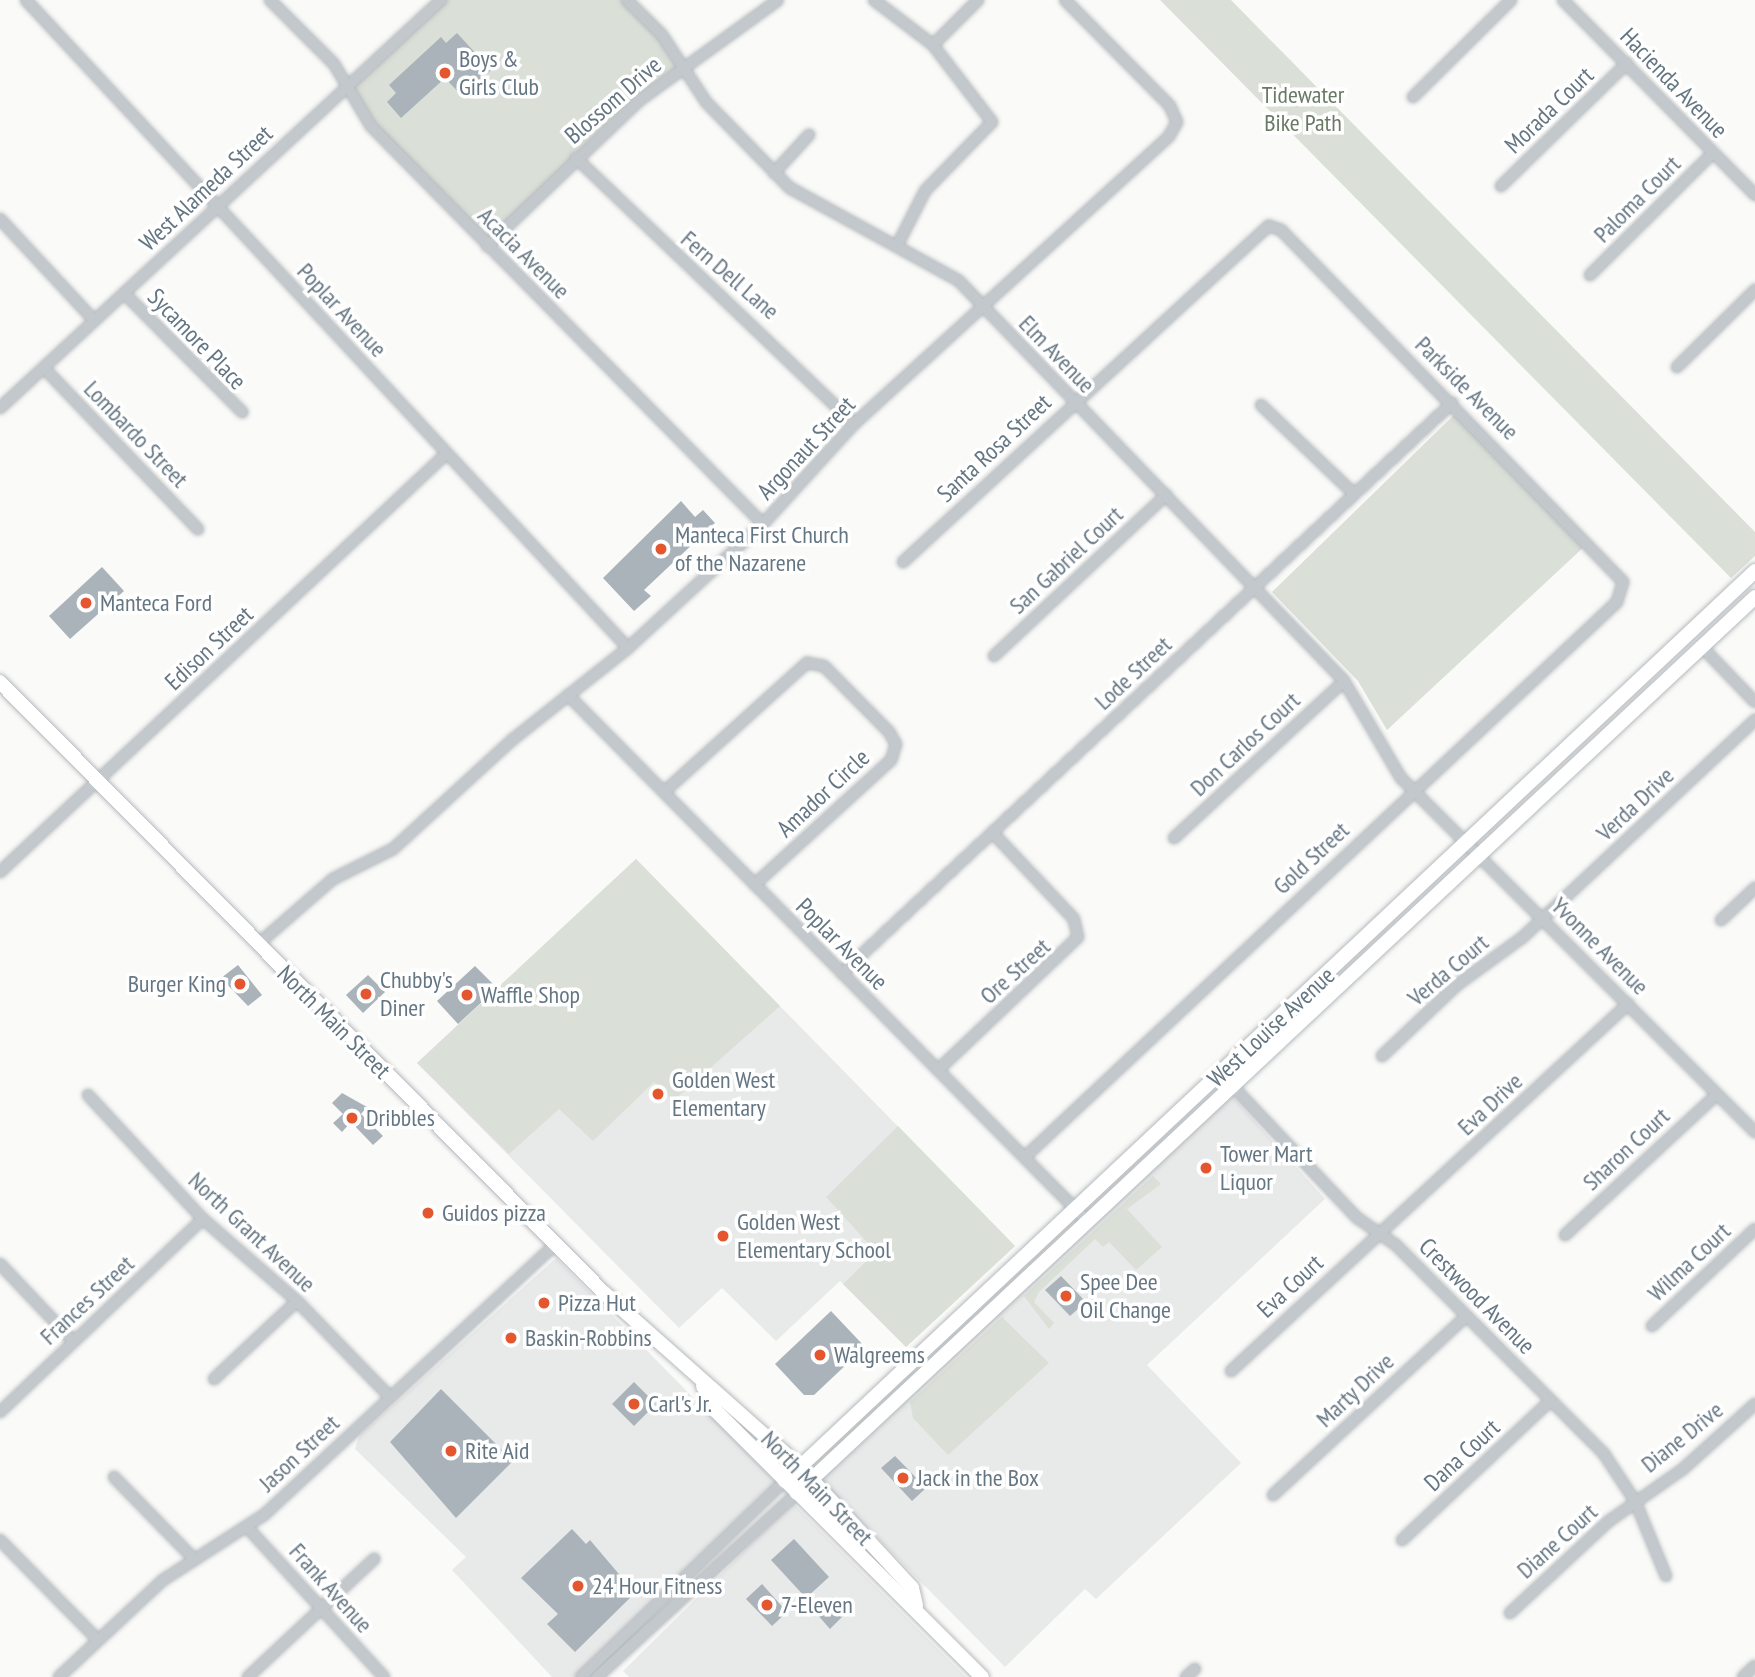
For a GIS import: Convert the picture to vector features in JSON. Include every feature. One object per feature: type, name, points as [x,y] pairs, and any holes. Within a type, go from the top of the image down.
[{"type":"main road","name":"West Louise Avenue","points":[[785,1481],[1755,570]]},
{"type":"main road","name":"West Louise Avenue","points":[[797,1493],[1755,597]]},
{"type":"main road","name":"North Main Street","points":[[0,682],[257,945],[556,1244],[703,1386],[715,1386],[812,1479],[912,1588],[916,1606]]},
{"type":"main road","name":"North Main Street","points":[[703,1386],[703,1396],[900,1598],[916,1606],[982,1677]]},
{"type":"street","name":"Poplar Avenue","points":[[26,0],[628,648]]},
{"type":"street","name":"Acacia Avenue","points":[[270,0],[334,64],[371,127],[763,524]]},
{"type":"street","name":"West Alameda Street","points":[[0,408],[441,0]]},
{"type":"street","name":"Elm Avenue","points":[[627,0],[682,68],[774,173],[814,206],[898,244],[951,274],[984,307],[1074,403],[1256,586],[1344,681],[1388,762],[1414,790]]},
{"type":"street","name":"Blossom Drive","points":[[487,246],[576,158],[682,68],[778,0]]},
{"type":"street","points":[[874,0],[933,45],[990,116],[984,135],[925,191],[898,244]]},
{"type":"street","points":[[933,45],[978,0]]},
{"type":"street","name":"Argonaut Street","points":[[257,945],[332,879],[393,849],[568,695],[628,648],[763,524],[854,424],[984,307],[1177,122],[1170,106],[1066,0]]},
{"type":"street","points":[[1413,97],[1511,0]]},
{"type":"street","name":"Hacienda Avenue","points":[[1563,0],[1755,195]]},
{"type":"street","name":"Morada Court","points":[[1501,186],[1627,63]]},
{"type":"street","points":[[774,173],[808,135]]},
{"type":"street","name":"Paloma Court","points":[[1590,275],[1713,153]]},
{"type":"street","name":"Fern Dell Lane","points":[[576,158],[854,424]]},
{"type":"street","points":[[0,219],[94,320]]},
{"type":"street","name":"Santa Rosa Street","points":[[903,562],[1269,226]]},
{"type":"street","name":"Parkside Avenue","points":[[1269,226],[1281,230],[1615,568],[1623,590]]},
{"type":"street","points":[[1677,367],[1755,290]]},
{"type":"street","name":"Sycamore Place","points":[[124,293],[242,412]]},
{"type":"street","name":"Lombardo Street","points":[[44,368],[198,529]]},
{"type":"street","name":"Lode Street","points":[[842,973],[1452,404]]},
{"type":"street","points":[[1261,405],[1354,494]]},
{"type":"street","name":"Edison Street","points":[[0,872],[446,454]]},
{"type":"street","name":"San Gabriel Court","points":[[994,656],[1166,495]]},
{"type":"street","name":"Gold Street","points":[[1025,1157],[1623,590]]},
{"type":"street","points":[[1703,646],[1755,702]]},
{"type":"street","name":"Amador Circle","points":[[664,792],[807,663],[824,666],[880,722],[896,744],[891,760],[754,885]]},
{"type":"street","name":"Don Carlos Court","points":[[1174,838],[1344,681]]},
{"type":"street","name":"Poplar Avenue","points":[[568,695],[1087,1221]]},
{"type":"street","name":"Verda Drive","points":[[1543,918],[1755,720]]},
{"type":"street","name":"Yvonne Avenue","points":[[1414,790],[1755,1132]]},
{"type":"street","name":"Ore Street","points":[[938,1070],[1078,937],[1074,919],[993,833]]},
{"type":"street","points":[[1721,920],[1755,888]]},
{"type":"street","name":"Verda Court","points":[[1382,1056],[1543,918]]},
{"type":"street","name":"Eva Drive","points":[[1379,1233],[1628,1004]]},
{"type":"street","name":"Crestwood Avenue","points":[[1221,1074],[1356,1217],[1379,1233],[1466,1316],[1604,1454],[1635,1502],[1667,1576]]},
{"type":"street","name":"Sharon Court","points":[[1565,1235],[1717,1094]]},
{"type":"street","name":"North Grant Avenue","points":[[88,1095],[203,1219],[298,1301],[390,1397]]},
{"type":"street","name":"Frances Street","points":[[0,1412],[203,1219]]},
{"type":"street","name":"Wilma Court","points":[[1652,1326],[1755,1228]]},
{"type":"street","name":"Eva Court","points":[[1231,1371],[1379,1233]]},
{"type":"street","name":"Jason Street","points":[[59,1677],[193,1558],[247,1527],[556,1244]]},
{"type":"street","points":[[0,1264],[73,1341]]},
{"type":"street","points":[[214,1378],[298,1301]]},
{"type":"street","name":"Marty Drive","points":[[1273,1495],[1466,1316]]},
{"type":"street","name":"Dana Court","points":[[1402,1540],[1551,1400]]},
{"type":"street","name":"Diane Drive","points":[[1635,1502],[1683,1469],[1755,1404]]},
{"type":"street","points":[[114,1477],[193,1558]]},
{"type":"street","points":[[581,1677],[785,1481]]},
{"type":"street","points":[[597,1677],[797,1493]]},
{"type":"street","name":"Diane Court","points":[[1510,1613],[1635,1502]]},
{"type":"street","name":"Frank Avenue","points":[[247,1527],[384,1677]]},
{"type":"street","points":[[0,1540],[98,1640]]},
{"type":"street","points":[[248,1677],[374,1559]]},
{"type":"street","points":[[1743,1677],[1755,1666]]},
{"type":"street","points":[[1186,1677],[1195,1669]]},
{"type":"shaded area","name":"Golden West Elementary","points":[[636,859],[1015,1246],[906,1347],[840,1281],[776,1341],[722,1288],[679,1328],[417,1063]]},
{"type":"shaded area","points":[[1231,1095],[1325,1199],[1147,1365],[1241,1463],[1096,1599],[1085,1589],[1005,1667],[820,1480]]},
{"type":"shaded area","points":[[556,1258],[776,1482],[575,1677],[552,1677],[452,1570],[466,1557],[355,1449],[359,1436]]},
{"type":"shaded area","points":[[793,1503],[966,1677],[629,1677],[623,1671]]},
{"type":"green space","points":[[441,0],[627,0],[682,67],[487,246],[371,127],[346,87]]},
{"type":"green space","name":"Tidewater Bike Path","points":[[1160,0],[1231,0],[1755,532],[1755,556],[1731,578]]},
{"type":"green space","points":[[1455,414],[1586,545],[1387,730],[1358,681],[1272,592]]},
{"type":"green space","points":[[636,859],[780,1006],[673,1101],[654,1082],[593,1141],[559,1109],[509,1154],[417,1063]]},
{"type":"green space","points":[[898,1126],[1015,1246],[906,1347],[843,1284],[876,1252],[826,1197]]},
{"type":"green space","points":[[1153,1176],[1161,1184],[1127,1209],[1162,1247],[1136,1270],[1109,1242],[1103,1247],[1095,1239],[1039,1292],[1034,1302],[1054,1323],[1049,1329],[1024,1296]]},
{"type":"green space","points":[[1002,1317],[1049,1363],[948,1455],[913,1418],[910,1402]]},
{"type":"building","name":"Boys & Girls Club","points":[[457,33],[491,70],[463,97],[445,78],[401,118],[387,102],[396,93],[389,85],[441,37],[446,43]]},
{"type":"building","name":"Manteca First Church of the Nazarene","points":[[681,501],[695,517],[703,510],[715,523],[644,590],[651,596],[634,611],[603,578]]},
{"type":"building","name":"Manteca Ford","points":[[102,567],[124,591],[70,639],[49,616]]},
{"type":"building","name":"Burger King","points":[[238,965],[262,995],[248,1006],[221,978]]},
{"type":"building","name":"Waffle Shop","points":[[475,966],[497,988],[458,1024],[437,1001]]},
{"type":"building","name":"Chubby's Diner","points":[[368,975],[385,992],[363,1013],[346,995]]},
{"type":"building","name":"Dribbles","points":[[342,1093],[367,1107],[361,1114],[383,1136],[373,1145],[351,1122],[342,1132],[333,1123],[343,1114],[332,1103]]},
{"type":"building","name":"Spee Dee Oil Change","points":[[1061,1276],[1086,1302],[1070,1316],[1045,1290]]},
{"type":"building","name":"Walgreems","points":[[831,1311],[865,1347],[814,1395],[804,1395],[775,1364]]},
{"type":"building","name":"Carl's Jr.","points":[[634,1382],[656,1404],[634,1426],[612,1404]]},
{"type":"building","name":"Rite Aid","points":[[441,1389],[513,1461],[456,1518],[390,1442]]},
{"type":"building","name":"Jack in the Box","points":[[895,1456],[926,1488],[912,1501],[881,1468]]},
{"type":"building","name":"24 Hour Fitness","points":[[572,1529],[586,1544],[590,1540],[635,1593],[575,1652],[547,1624],[558,1614],[521,1578]]},
{"type":"building","name":"7-Eleven","points":[[794,1539],[829,1577],[806,1598],[771,1560]]},
{"type":"building","name":"7-Eleven","points":[[762,1584],[787,1612],[772,1626],[746,1599]]},
{"type":"building","points":[[833,1597],[847,1612],[830,1629],[816,1613]]},
{"type":"place","name":"Boys & Girls Club","points":[[445,73]]},
{"type":"place","name":"Manteca First Church of the Nazarene","points":[[661,549]]},
{"type":"place","name":"Manteca Ford","points":[[86,603]]},
{"type":"place","name":"Burger King","points":[[240,984]]},
{"type":"place","name":"Chubby's Diner","points":[[366,994]]},
{"type":"place","name":"Waffle Shop","points":[[467,995]]},
{"type":"place","name":"Golden West Elementary","points":[[658,1094]]},
{"type":"place","name":"Dribbles","points":[[352,1118]]},
{"type":"place","name":"Tower Mart Liquor","points":[[1206,1168]]},
{"type":"place","name":"Guidos pizza","points":[[428,1213]]},
{"type":"place","name":"Golden West Elementary School","points":[[723,1236]]},
{"type":"place","name":"Spee Dee Oil Change","points":[[1066,1296]]},
{"type":"place","name":"Pizza Hut","points":[[544,1303]]},
{"type":"place","name":"Baskin-Robbins","points":[[511,1338]]},
{"type":"place","name":"Walgreems","points":[[820,1355]]},
{"type":"place","name":"Carl's Jr.","points":[[634,1404]]},
{"type":"place","name":"Rite Aid","points":[[451,1451]]},
{"type":"place","name":"Jack in the Box","points":[[903,1478]]},
{"type":"place","name":"24 Hour Fitness","points":[[578,1586]]},
{"type":"place","name":"7-Eleven","points":[[767,1605]]}]
